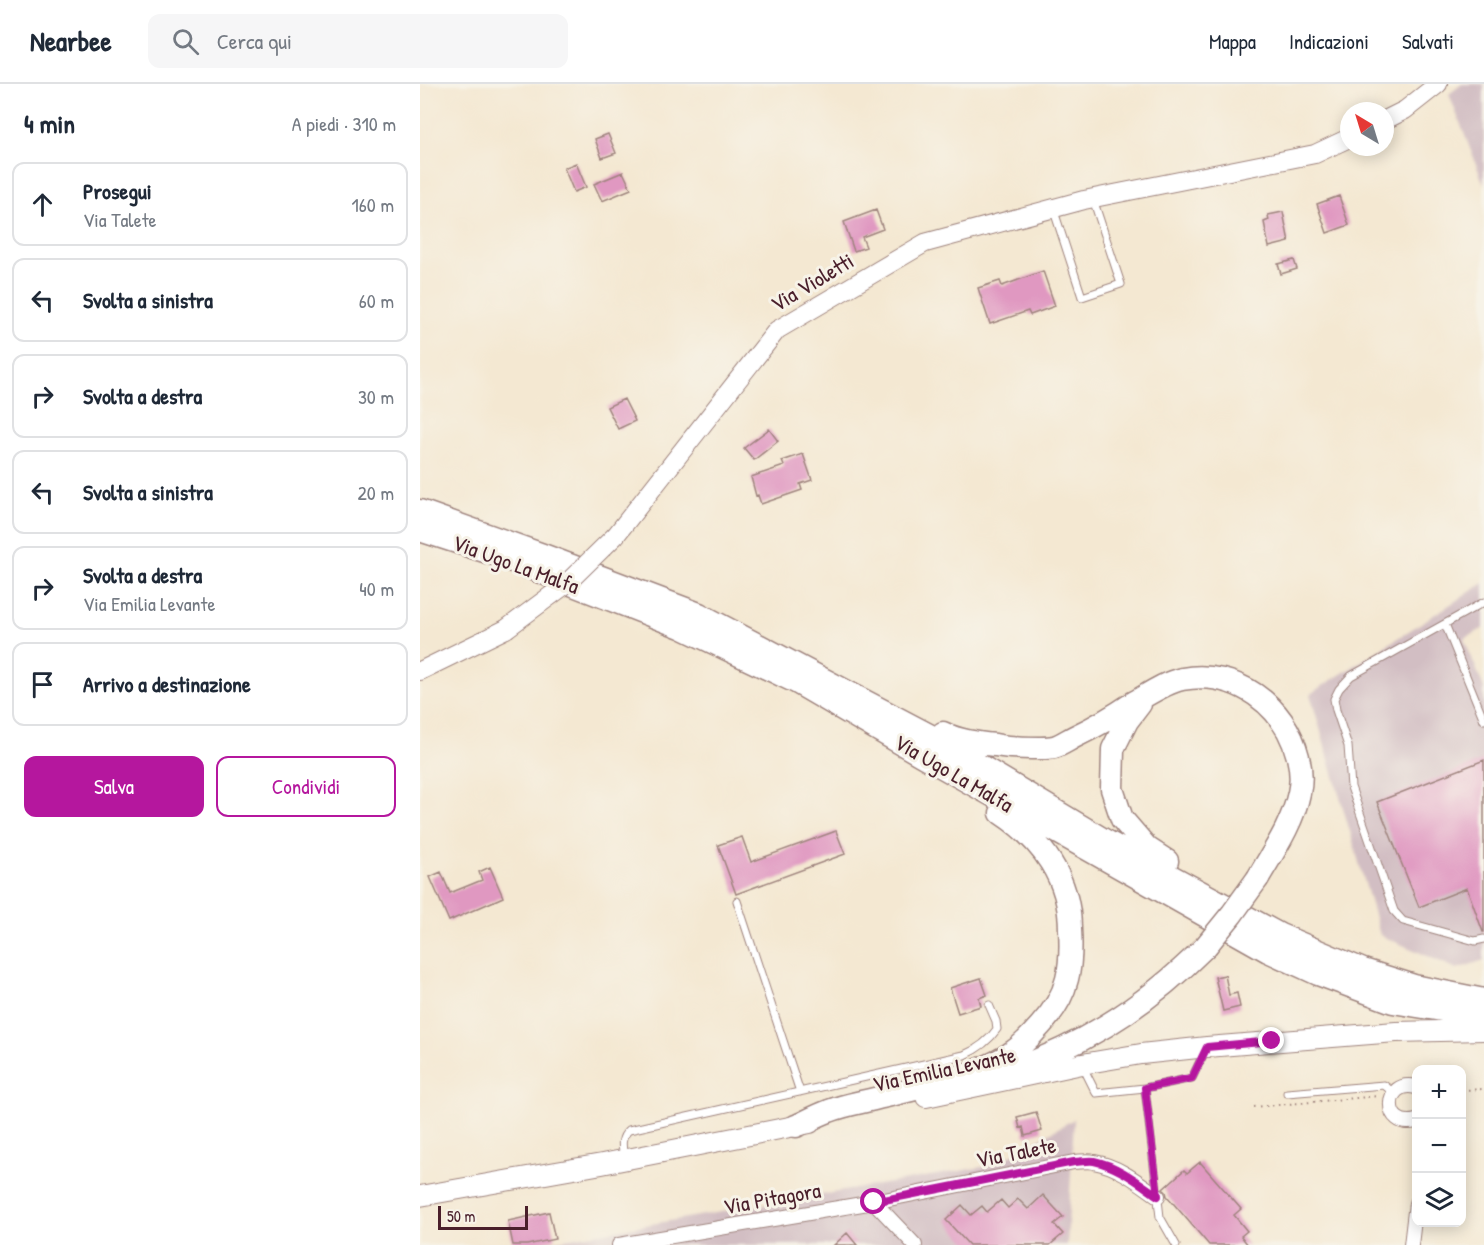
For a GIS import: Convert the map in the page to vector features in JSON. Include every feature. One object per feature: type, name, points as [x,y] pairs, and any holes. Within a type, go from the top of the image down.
[{"type":"highway","name":"Via Ugo La Malfa","points":[[420,511],[699,614],[928,735],[1104,840],[1280,935],[1363,970],[1414,986],[1484,1000]]},
{"type":"highway","name":"Via Ugo La Malfa","points":[[420,530],[497,555],[691,632],[796,682],[1268,951],[1318,974],[1393,1002],[1484,1017]]},
{"type":"highway","points":[[699,614],[733,624],[954,738],[1017,749],[1053,747],[1100,725],[1163,686],[1196,677],[1227,681],[1255,694],[1276,712],[1291,734],[1300,764],[1301,779],[1296,806],[1257,878],[1206,946],[1144,1000],[1092,1035],[1061,1051],[1008,1072],[935,1095]]},
{"type":"highway","points":[[1148,694],[1127,722],[1113,748],[1112,789],[1122,819],[1147,848],[1280,935]]},
{"type":"highway","points":[[796,1126],[830,1110],[915,1089],[968,1074],[993,1064],[1013,1053],[1046,1020],[1056,1006],[1067,980],[1071,950],[1070,923],[1066,894],[1056,869],[1038,844],[1012,820],[932,771],[921,755]]},
{"type":"main road","name":"Via Emilia Levante","points":[[420,1196],[624,1160],[796,1126],[1082,1064],[1141,1054],[1396,1032],[1484,1030]]},
{"type":"street","points":[[1394,116],[1405,110],[1438,84]]},
{"type":"street","name":"Via Violetti","points":[[420,671],[506,629],[565,585],[616,535],[777,330],[925,243],[1092,198],[1315,154],[1340,142]]},
{"type":"street","points":[[1412,1086],[1403,1086],[1394,1093],[1390,1104],[1391,1110],[1399,1119],[1412,1125]]},
{"type":"street","name":"Via Talete","points":[[874,1202],[1074,1162],[1092,1161],[1130,1176],[1158,1196]]},
{"type":"street","points":[[874,1202],[915,1245]]},
{"type":"street","name":"Via Pitagora","points":[[619,1245],[874,1202]]},
{"type":"street","points":[[1411,1245],[1413,1227]]},
{"type":"lane","points":[[1053,208],[1082,297],[1121,284],[1092,198]]},
{"type":"lane","points":[[1484,602],[1351,676],[1339,688],[1334,699],[1348,746],[1351,787],[1394,911],[1403,921],[1475,941],[1484,939]]},
{"type":"lane","points":[[1445,624],[1484,720]]},
{"type":"lane","points":[[737,901],[800,1092]]},
{"type":"lane","points":[[624,1160],[622,1141],[629,1130],[964,1055],[978,1049],[997,1029],[989,1005]]},
{"type":"lane","points":[[1082,1064],[1096,1093],[1145,1088],[1192,1078],[1207,1047]]},
{"type":"lane","points":[[1287,1093],[1384,1085],[1394,1093]]},
{"type":"lane","points":[[1145,1088],[1160,1216],[1176,1245]]},
{"type":"path","points":[[1466,1090],[1484,1089]]},
{"type":"shaded area","points":[[1462,84],[1484,84],[1484,185],[1449,94]]},
{"type":"shaded area","points":[[1484,583],[1484,628],[1464,639],[1484,688],[1484,960],[1457,969],[1380,935],[1310,694]]},
{"type":"shaded area","points":[[1074,1119],[1067,1245],[530,1245],[994,1165]]},
{"type":"building","points":[[608,134],[616,153],[602,158],[595,139]]},
{"type":"building","points":[[576,163],[586,187],[574,192],[564,168]]},
{"type":"building","points":[[623,172],[631,189],[602,201],[594,184]]},
{"type":"building","points":[[1339,196],[1349,225],[1327,233],[1317,204]]},
{"type":"building","points":[[876,210],[883,229],[862,237],[866,247],[854,251],[844,222]]},
{"type":"building","points":[[1283,212],[1289,242],[1269,247],[1264,222],[1269,220],[1268,215]]},
{"type":"building","points":[[1294,260],[1297,269],[1281,274],[1278,264]]},
{"type":"building","points":[[1043,271],[1055,306],[1030,315],[1028,311],[990,324],[978,288],[1000,281],[1002,286]]},
{"type":"building","points":[[624,399],[635,421],[618,429],[607,407]]},
{"type":"building","points":[[769,429],[778,441],[754,460],[744,448]]},
{"type":"building","points":[[803,454],[812,480],[800,484],[802,490],[761,504],[758,495],[756,496],[751,477],[784,466],[782,461]]},
{"type":"building","points":[[1484,760],[1483,932],[1467,888],[1419,907],[1377,802]]},
{"type":"building","points":[[836,831],[845,854],[736,894],[718,845],[742,837],[751,862]]},
{"type":"building","points":[[490,867],[503,897],[449,921],[430,877],[441,872],[450,893],[482,880],[479,872]]},
{"type":"building","points":[[1225,975],[1229,995],[1237,993],[1240,1007],[1223,1011],[1215,977]]},
{"type":"building","points":[[981,978],[987,995],[979,998],[981,1006],[958,1013],[950,988]]},
{"type":"building","points":[[1036,1112],[1042,1131],[1025,1136],[1017,1117]]},
{"type":"building","points":[[1200,1162],[1241,1209],[1234,1215],[1247,1231],[1241,1236],[1248,1245],[1209,1245],[1167,1196],[1163,1189],[1184,1170],[1187,1173]]},
{"type":"building","points":[[1043,1195],[1063,1217],[1054,1224],[1063,1234],[1050,1245],[969,1245],[946,1220],[962,1205],[971,1215],[982,1206],[987,1212],[1001,1200],[1008,1208],[1018,1199],[1028,1209]]},
{"type":"building","points":[[549,1212],[555,1239],[527,1245],[513,1245],[508,1221]]},
{"type":"building","points":[[847,1233],[857,1245],[834,1245]]},
{"type":"route","points":[[874,1202],[1074,1162],[1092,1161],[1130,1176],[1158,1196],[1145,1088],[1192,1078],[1207,1047],[1272,1041]]}]
